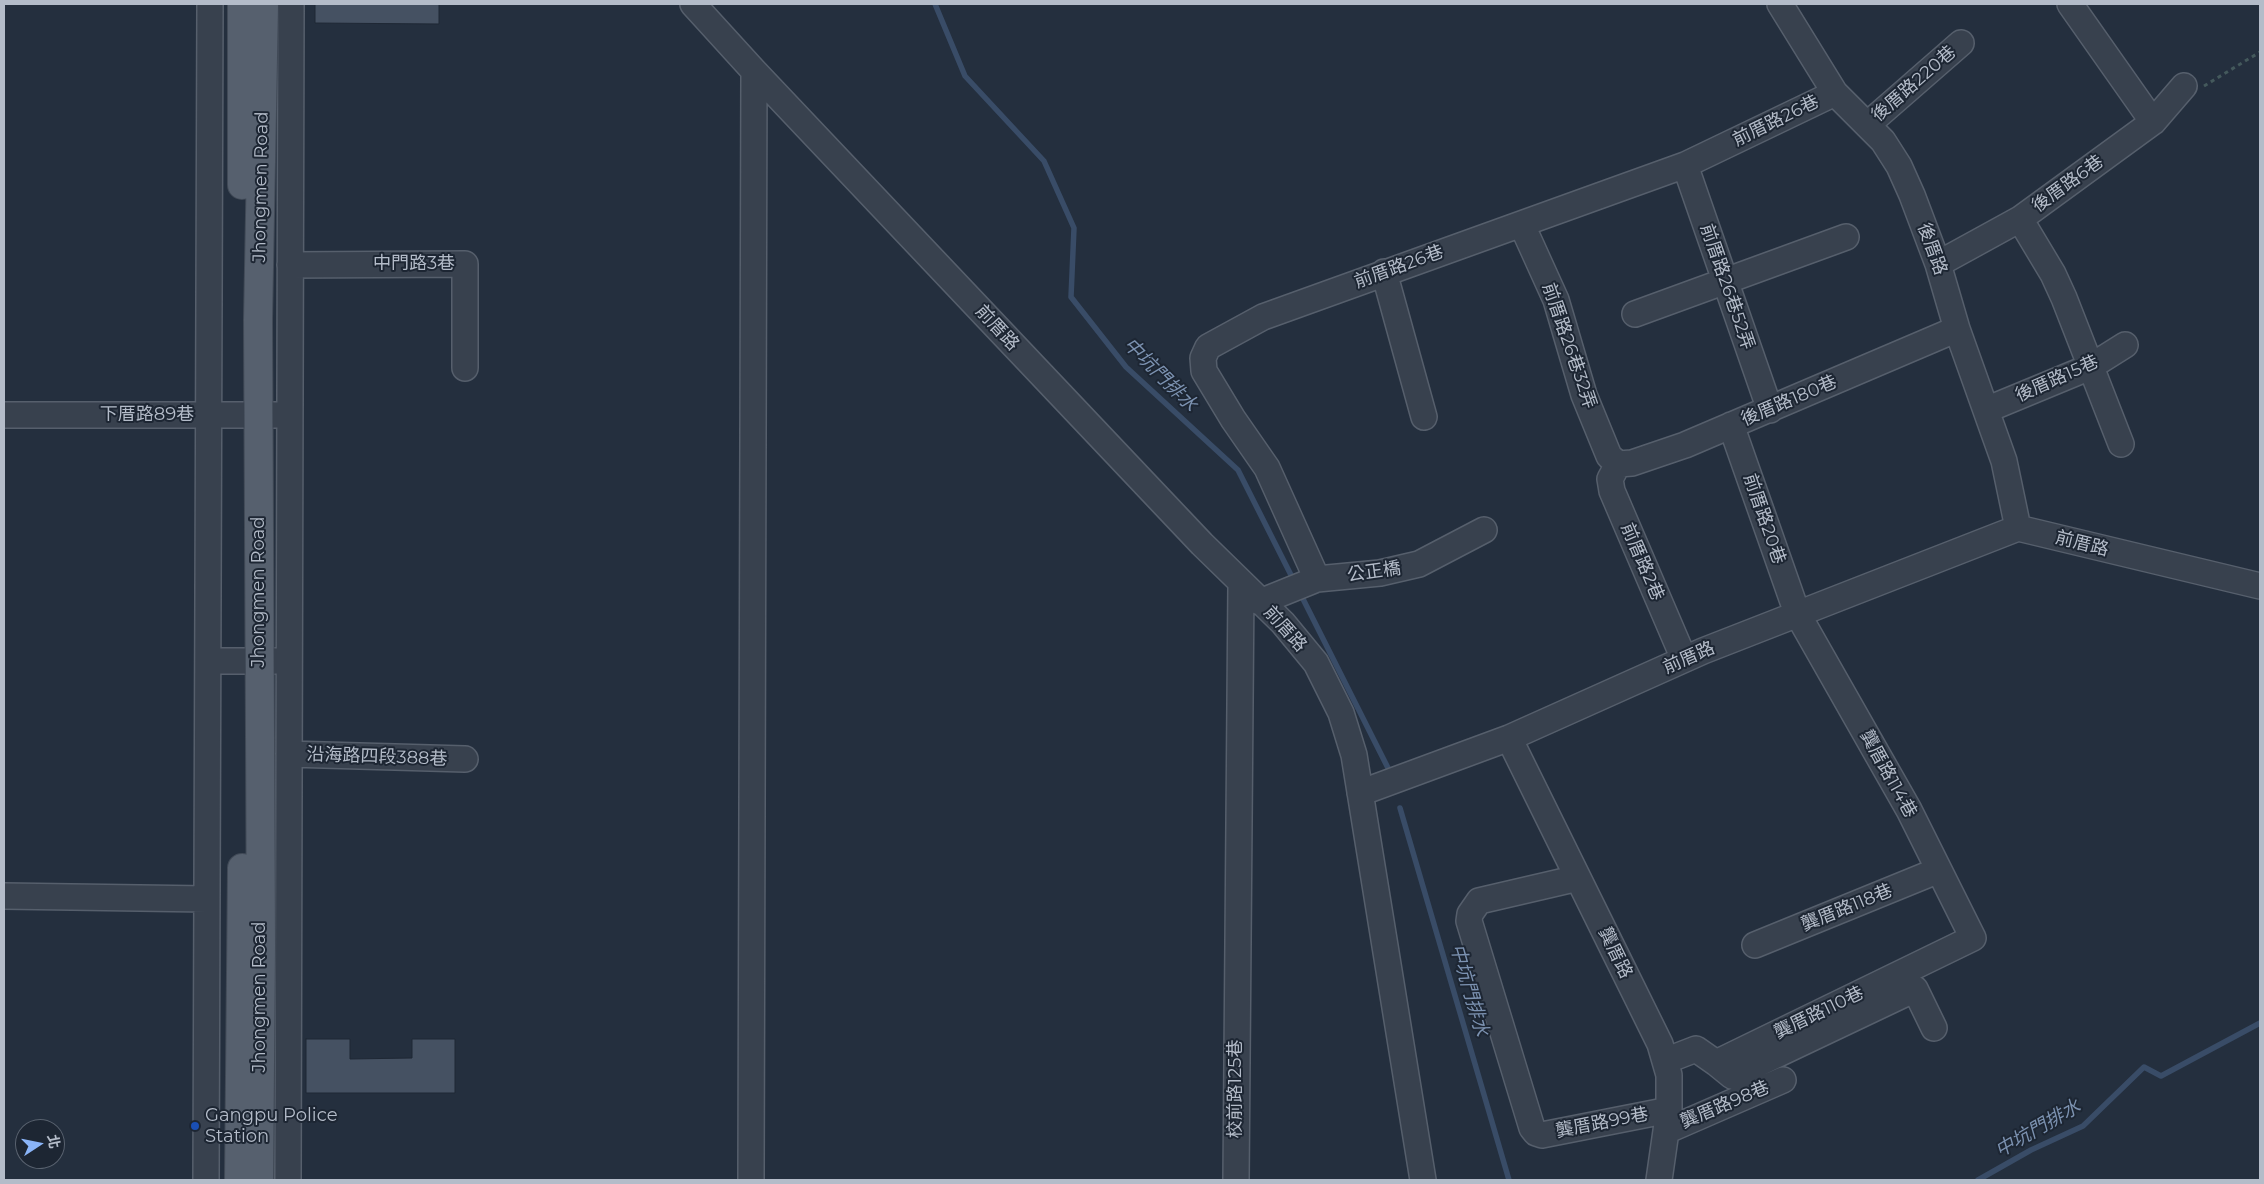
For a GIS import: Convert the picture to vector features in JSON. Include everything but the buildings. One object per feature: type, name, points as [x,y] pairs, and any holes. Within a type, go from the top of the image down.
[{"type":"main road","name":"Jhongmen Road","points":[[239,1180],[251,662],[250,415],[242,4]]},
{"type":"main road","name":"Jhongmen Road","points":[[250,415],[258,320],[264,4]]},
{"type":"main road","name":"Jhongmen Road","points":[[251,662],[261,945],[258,1180]]},
{"type":"street","points":[[206,1180],[210,4]]},
{"type":"street","name":"Jhongmen Road","points":[[288,1180],[291,4]]},
{"type":"street","name":"前厝路","points":[[693,4],[754,71],[1241,584],[1282,623],[1316,664],[1341,714],[1354,755],[1360,793],[1509,738],[1684,659],[1797,613],[1927,565],[2018,528],[2260,586]]},
{"type":"street","name":"後厝路","points":[[1780,4],[1835,93],[1883,140],[1898,166],[1938,264],[1958,329],[2004,461],[2018,528]]},
{"type":"street","points":[[2070,4],[2153,122]]},
{"type":"street","name":"後厝路220巷","points":[[1867,125],[1961,43]]},
{"type":"street","points":[[750,1180],[754,71]]},
{"type":"street","name":"後厝路6巷","points":[[1938,264],[2020,220],[2153,122],[2184,86]]},
{"type":"street","name":"前厝路26巷","points":[[1304,585],[1275,483],[1204,371],[1203,358],[1208,347],[1263,318],[1384,272],[1522,225],[1685,164],[1835,93]]},
{"type":"street","name":"前厝路26巷52弄","points":[[1685,164],[1770,410]]},
{"type":"street","points":[[2020,220],[2053,274],[2121,444]]},
{"type":"street","name":"前厝路26巷32弄","points":[[1522,225],[1556,300],[1584,394],[1605,447],[1609,456],[1618,464]]},
{"type":"street","points":[[1635,314],[1846,236]]},
{"type":"street","name":"中門路3巷","points":[[290,265],[465,264],[465,368]]},
{"type":"street","points":[[1384,272],[1424,417]]},
{"type":"street","name":"後厝路180巷","points":[[1618,464],[1632,463],[1676,448],[1770,410],[1958,329]]},
{"type":"street","name":"後厝路15巷","points":[[1986,410],[2090,367],[2125,345]]},
{"type":"street","name":"下厝路89巷","points":[[4,415],[290,415]]},
{"type":"street","name":"前厝路20巷","points":[[1731,426],[1797,613]]},
{"type":"street","name":"前厝路2巷","points":[[1618,464],[1610,479],[1612,491],[1684,659]]},
{"type":"street","name":"公正橋","points":[[1260,602],[1304,585],[1380,573],[1419,564],[1484,530]]},
{"type":"street","name":"前厝路","points":[[1236,997],[1241,584]]},
{"type":"street","name":"龔厝路114巷","points":[[1797,613],[1909,810],[1973,938]]},
{"type":"street","points":[[208,661],[289,661]]},
{"type":"street","name":"龔厝路","points":[[1509,738],[1660,1044],[1669,1075],[1668,1120],[1659,1180]]},
{"type":"street","name":"沿海路四段388巷","points":[[289,754],[465,759]]},
{"type":"street","points":[[1360,793],[1422,1180]]},
{"type":"street","name":"龔厝路118巷","points":[[1755,945],[1939,870]]},
{"type":"street","name":"龔厝路99巷","points":[[1578,878],[1479,901],[1474,905],[1470,914],[1469,921],[1532,1128],[1536,1133],[1542,1135],[1668,1120]]},
{"type":"street","points":[[4,896],[207,899]]},
{"type":"street","name":"龔厝路110巷","points":[[1716,1063],[1973,938]]},
{"type":"street","points":[[1665,1061],[1696,1050],[1732,1076],[1915,989],[1934,1028]]},
{"type":"street","name":"校前路125巷","points":[[1236,997],[1236,1180]]},
{"type":"street","name":"龔厝路98巷","points":[[1668,1120],[1783,1080]]},
{"type":"path","points":[[2184,86],[2200,88],[2260,52]]},
{"type":"waterway","name":"中坑門排水","points":[[935,4],[965,76],[1044,161],[1074,228],[1071,297],[1126,367],[1238,470],[1294,581]]},
{"type":"waterway","name":"中坑門排水","points":[[1299,591],[1388,768]]},
{"type":"waterway","name":"中坑門排水","points":[[1400,808],[1509,1180]]},
{"type":"waterway","name":"中坑門排水","points":[[1978,1180],[2031,1150],[2083,1126],[2144,1067],[2161,1076],[2260,1023]]},
{"type":"place","name":"Gangpu Police Station","points":[[195,1126]]}]
